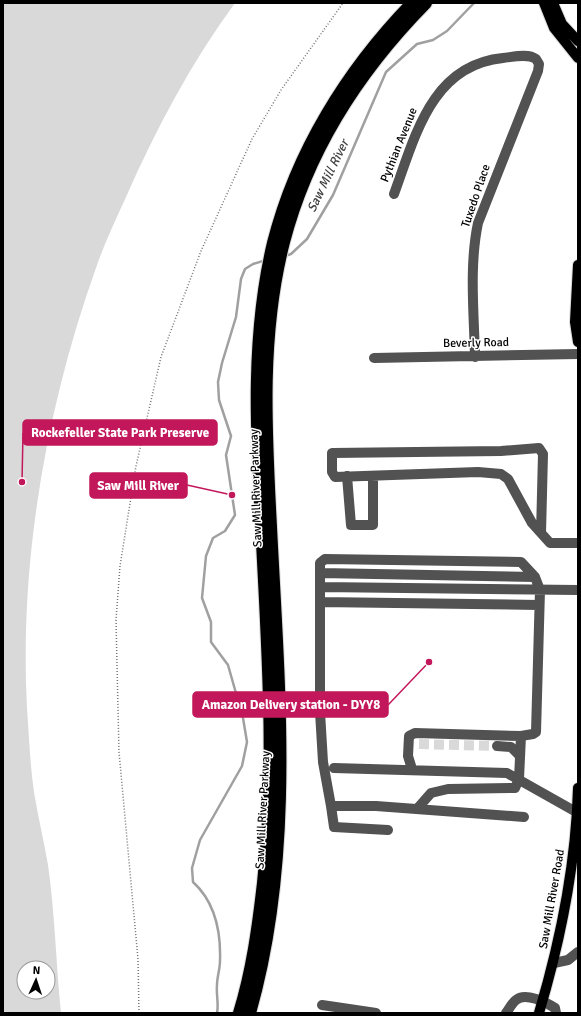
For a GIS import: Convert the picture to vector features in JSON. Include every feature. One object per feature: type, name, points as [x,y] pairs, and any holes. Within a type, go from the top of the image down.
[{"type":"highway","name":"Saw Mill River Parkway","points":[[250,1013],[258,982],[268,924],[275,865],[279,799],[279,689],[267,426],[269,338],[274,267],[273,245],[295,179],[320,126],[360,64],[412,3]]},
{"type":"highway","name":"Saw Mill River Parkway","points":[[239,1013],[249,972],[258,922],[265,864],[269,798],[270,688],[257,410],[259,336],[274,267],[285,240],[304,182],[337,117],[378,56],[426,3]]},
{"type":"main road","points":[[544,3],[554,28],[578,58]]},
{"type":"main road","points":[[553,3],[557,16],[564,28],[578,41]]},
{"type":"main road","points":[[578,265],[575,306],[578,342]]},
{"type":"main road","name":"Saw Mill River Road","points":[[539,1013],[554,963],[575,880],[578,788]]},
{"type":"street","name":"Pythian Avenue","points":[[394,194],[426,112],[442,89],[458,75],[474,65],[492,59],[519,56],[534,57],[538,61],[539,67],[526,97]]},
{"type":"street","name":"Tuxedo Place","points":[[475,356],[475,236],[478,223],[526,97]]},
{"type":"street","name":"Beverly Road","points":[[374,358],[578,354]]},
{"type":"street","points":[[541,533],[543,454],[539,448],[501,451],[332,453],[332,472],[335,477],[478,472],[501,474],[508,479],[532,523],[541,533],[550,543],[578,544]]},
{"type":"street","points":[[348,476],[351,525],[373,525],[373,476]]},
{"type":"street","points":[[388,830],[334,826],[323,762],[320,712],[320,568],[325,559],[329,558],[521,562],[536,576],[540,590],[538,726],[536,732],[521,736],[415,733],[409,736],[414,744],[412,769]]},
{"type":"street","points":[[320,568],[536,576]]},
{"type":"street","points":[[321,587],[578,590]]},
{"type":"street","points":[[320,602],[539,605]]},
{"type":"street","points":[[417,809],[431,793],[448,788],[515,788],[519,779],[521,736]]},
{"type":"street","points":[[497,746],[511,747],[520,756]]},
{"type":"street","points":[[334,768],[412,769],[507,773],[577,813]]},
{"type":"street","points":[[331,806],[354,805],[524,817]]},
{"type":"street","points":[[554,963],[568,960],[578,952]]},
{"type":"street","points":[[506,1013],[516,999],[525,997],[555,1008],[556,1013]]},
{"type":"street","points":[[322,1005],[376,1013]]},
{"type":"path","points":[[139,1013],[138,959],[119,752],[116,620],[127,518],[140,450],[161,357],[179,304],[200,251],[252,139],[289,78],[343,3]]},
{"type":"shaded area","points":[[3,3],[235,3],[204,49],[175,97],[137,172],[97,265],[79,318],[64,372],[40,483],[32,539],[28,596],[26,652],[27,708],[34,792],[50,883],[61,1013],[3,1013]]},
{"type":"waterway","name":"Saw Mill River","points":[[285,256],[291,254],[307,239],[333,195],[386,72],[417,44],[433,40],[447,31],[474,3]]},
{"type":"waterway","name":"Saw Mill River","points":[[217,1013],[217,982],[220,967],[218,929],[207,899],[193,882],[192,868],[200,840],[242,766],[247,742],[243,718],[228,665],[211,642],[211,622],[202,598],[206,556],[213,538],[225,531],[235,515],[226,455],[231,436],[219,400],[218,382],[222,363],[236,317],[241,279],[245,269],[253,264],[266,260]]},
{"type":"tunnel","points":[[419,744],[497,746]]},
{"type":"place","name":"Rockefeller State Park Preserve","points":[[22,482]]},
{"type":"place","name":"Saw Mill River","points":[[232,495]]},
{"type":"place","name":"Amazon Delivery station - DYY8","points":[[429,662]]}]
